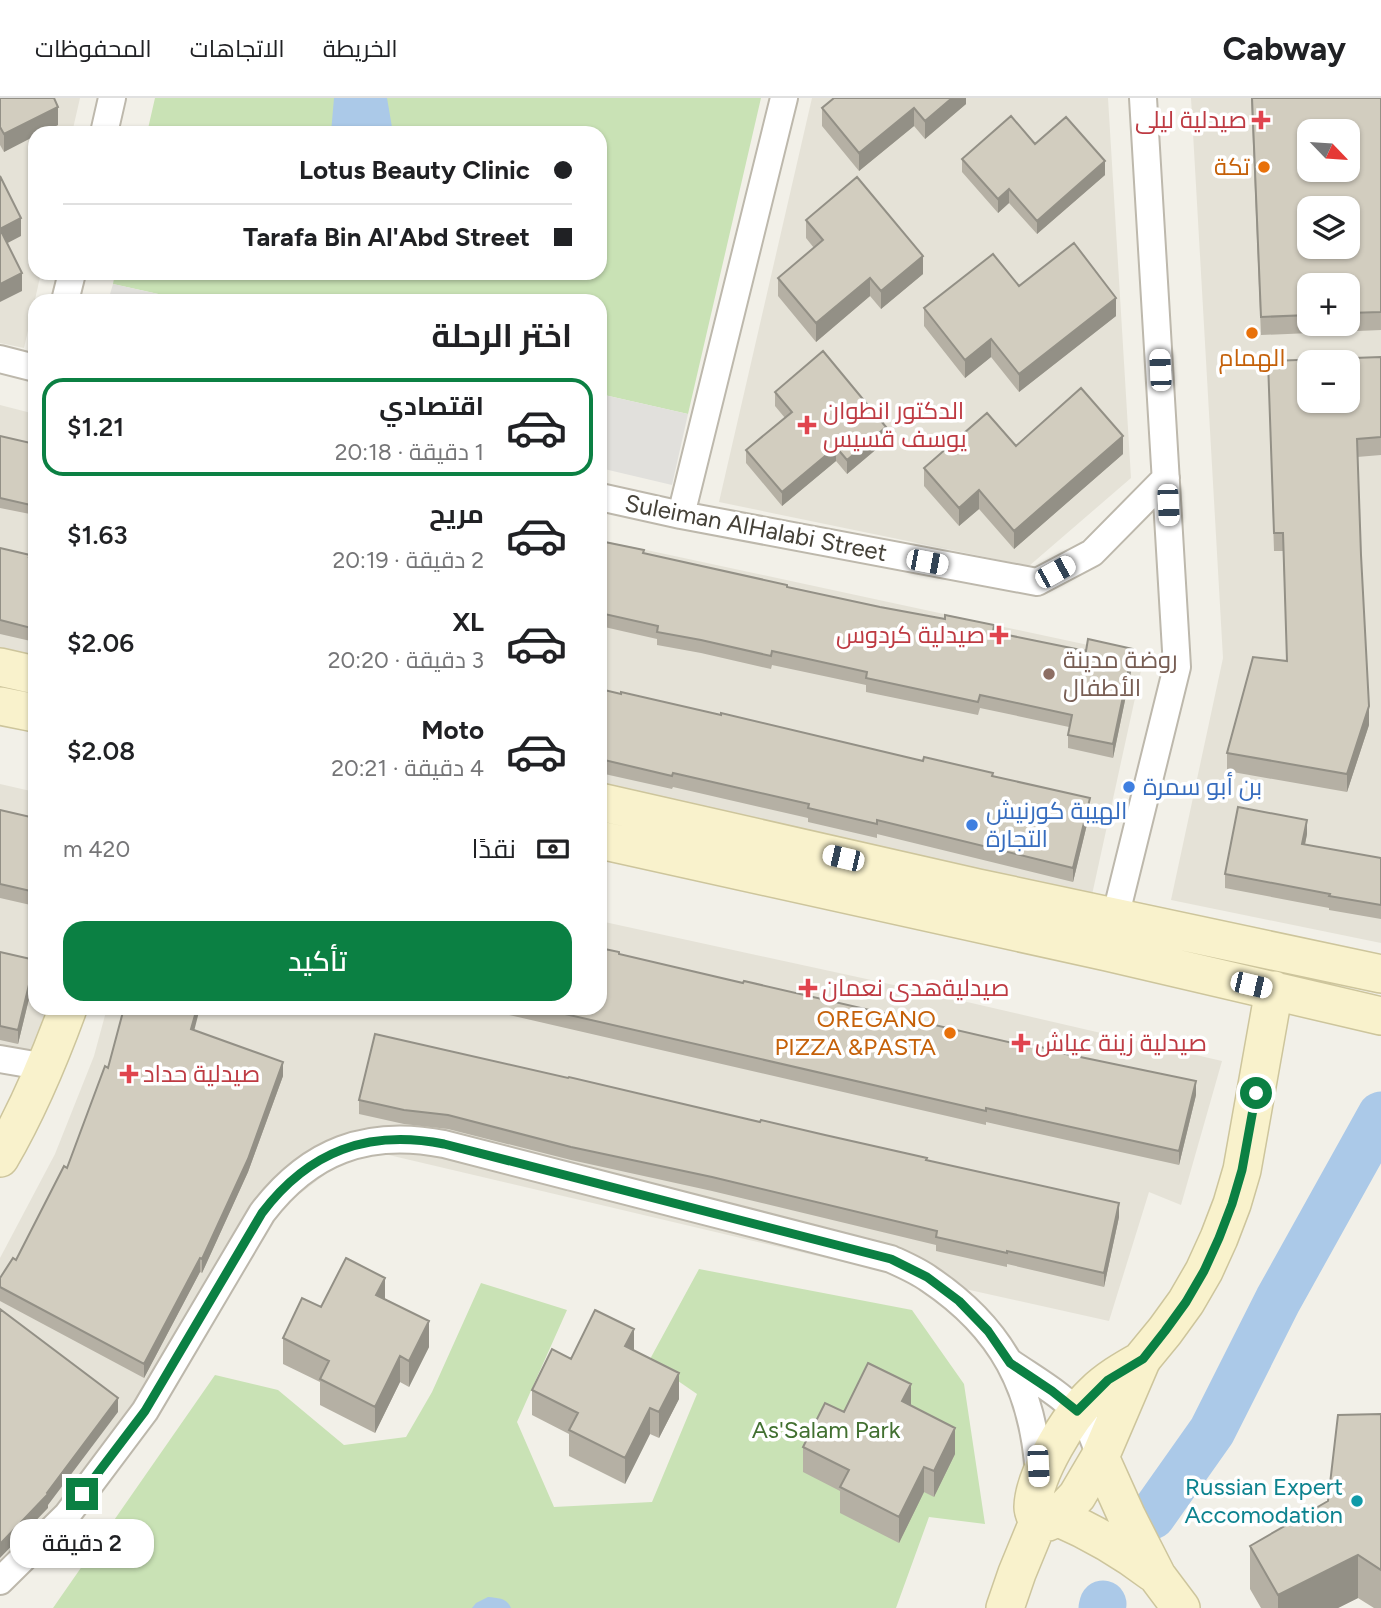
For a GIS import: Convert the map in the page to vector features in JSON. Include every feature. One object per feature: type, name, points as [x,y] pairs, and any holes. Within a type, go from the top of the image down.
[{"type":"main road","points":[[0,667],[28,673]]},
{"type":"main road","points":[[0,706],[28,712]]},
{"type":"main road","points":[[607,804],[965,885],[1381,974]]},
{"type":"main road","points":[[607,842],[1107,952],[1381,1016]]},
{"type":"main road","points":[[1005,1608],[1017,1573],[1048,1520],[1077,1496],[1100,1457],[1143,1359],[1186,1302],[1219,1238],[1242,1170],[1275,990]]},
{"type":"main road","points":[[0,1158],[46,1067],[65,1015]]},
{"type":"main road","points":[[1143,1359],[1108,1380],[1077,1411],[1063,1432],[1039,1481],[1033,1506],[1034,1514],[1084,1528],[1157,1576]]},
{"type":"main road","points":[[1100,1457],[1157,1576],[1181,1608]]},
{"type":"street","points":[[106,126],[112,98]]},
{"type":"street","points":[[681,515],[784,98]]},
{"type":"street","points":[[1107,952],[1177,667],[1143,98]]},
{"type":"street","points":[[0,359],[28,366]]},
{"type":"street","name":"Suleiman AlHalabi Street","points":[[607,499],[1037,582],[1091,552],[1166,478]]},
{"type":"street","points":[[0,1059],[46,1067]]},
{"type":"street","points":[[0,1581],[67,1515],[145,1411],[262,1213],[276,1194],[302,1171],[332,1153],[375,1140],[421,1139],[444,1144],[891,1259],[927,1277],[959,1301],[988,1331],[1010,1363],[1032,1420],[1039,1481]]},
{"type":"street","points":[[1010,1363],[1077,1411],[1086,1422],[1100,1457]]},
{"type":"shaded area","points":[[0,98],[80,98],[74,126],[28,126],[28,280],[39,280],[36,294],[28,294],[28,330],[24,348],[0,343]]},
{"type":"shaded area","points":[[812,98],[1108,98],[1131,478],[1029,566],[719,502]]},
{"type":"shaded area","points":[[1191,98],[1381,98],[1381,943],[1171,900],[1223,658]]},
{"type":"shaded area","points":[[113,284],[158,294],[110,294]]},
{"type":"shaded area","points":[[607,396],[688,414],[672,485],[607,470]]},
{"type":"shaded area","points":[[0,405],[28,412],[28,668],[0,662]]},
{"type":"shaded area","points":[[607,542],[1144,657],[1090,904],[607,800]]},
{"type":"shaded area","points":[[0,784],[28,790],[28,1015],[54,1015],[41,1071],[0,1062]]},
{"type":"shaded area","points":[[607,923],[1222,1061],[1181,1205],[1149,1192],[1109,1321],[830,1259],[359,1148],[257,1227],[68,1513],[0,1581],[0,1258],[55,1154],[94,1056],[105,1015],[607,1015]]},
{"type":"green space","points":[[155,98],[761,98],[688,414],[607,396],[607,294],[158,294],[113,284],[114,280],[607,280],[607,126],[149,126]]},
{"type":"green space","name":"As'Salam Park","points":[[699,1269],[912,1310],[964,1384],[985,1524],[929,1517],[896,1608],[53,1608],[215,1375],[278,1390],[344,1445],[406,1437],[432,1392],[481,1283],[567,1310],[517,1422],[554,1507],[652,1502],[697,1394],[649,1361]]},
{"type":"water","points":[[334,98],[387,98],[392,126],[332,126]]},
{"type":"water","points":[[488,1597],[505,1600],[511,1608],[472,1608]]},
{"type":"building","points":[[0,98],[54,98],[58,107],[4,134],[0,127]]},
{"type":"building","points":[[834,98],[952,98],[925,121],[914,108],[859,153],[822,108]]},
{"type":"building","points":[[1252,98],[1381,98],[1381,312],[1360,313],[1360,273],[1297,273],[1297,316],[1261,317]]},
{"type":"building","points":[[1011,116],[1035,144],[1066,117],[1105,161],[1037,221],[1009,189],[998,199],[962,159]]},
{"type":"building","points":[[0,176],[21,218],[0,229]]},
{"type":"building","points":[[857,177],[923,256],[881,291],[870,278],[816,323],[778,278],[823,240],[806,220]]},
{"type":"building","points":[[0,229],[22,273],[0,284]]},
{"type":"building","points":[[1074,243],[1116,298],[1019,374],[991,339],[965,360],[924,308],[993,254],[1019,286]]},
{"type":"building","points":[[823,351],[886,427],[847,460],[836,447],[782,492],[746,450],[792,412],[775,392]]},
{"type":"building","points":[[1381,357],[1381,437],[1357,439],[1369,706],[1347,774],[1227,753],[1253,657],[1287,661],[1283,533],[1274,533],[1268,361],[1297,360],[1297,413],[1360,413],[1360,358]]},
{"type":"building","points":[[1081,388],[1123,436],[1014,531],[979,490],[959,508],[924,468],[987,413],[1016,446]]},
{"type":"building","points":[[0,436],[28,442],[28,504],[0,498]]},
{"type":"building","points":[[607,542],[880,607],[945,619],[945,615],[994,625],[993,632],[1086,651],[1088,639],[1133,649],[1113,744],[1068,735],[1072,715],[980,695],[978,702],[866,678],[867,672],[772,651],[771,656],[657,632],[658,626],[607,615]]},
{"type":"building","points":[[0,548],[28,555],[28,627],[0,620]]},
{"type":"building","points":[[607,691],[721,713],[923,761],[924,757],[993,773],[992,776],[1090,798],[1073,868],[877,820],[877,824],[808,808],[809,804],[673,773],[672,776],[607,761]]},
{"type":"building","points":[[1238,807],[1307,820],[1302,844],[1381,858],[1381,905],[1225,874]]},
{"type":"building","points":[[0,810],[28,816],[28,890],[0,884]]},
{"type":"building","points":[[607,949],[743,983],[744,981],[1030,1047],[1031,1044],[1061,1053],[1196,1081],[1179,1151],[986,1108],[986,1111],[569,1015],[607,1015]]},
{"type":"building","points":[[0,952],[28,958],[28,989],[18,1030],[0,1026]]},
{"type":"building","points":[[122,1015],[195,1015],[191,1029],[283,1062],[248,1159],[202,1259],[200,1258],[144,1364],[0,1287],[0,1278],[13,1258],[16,1260],[64,1166],[67,1168],[105,1066],[108,1068]]},
{"type":"building","points":[[375,1034],[1119,1203],[1104,1273],[936,1237],[937,1231],[712,1177],[571,1147],[448,1115],[404,1110],[359,1100]]},
{"type":"building","points":[[346,1258],[385,1278],[376,1295],[429,1321],[409,1361],[400,1356],[375,1407],[320,1379],[329,1361],[283,1338],[302,1298],[321,1307]]},
{"type":"building","points":[[0,1309],[118,1398],[48,1494],[0,1544]]},
{"type":"building","points":[[595,1310],[634,1329],[625,1346],[679,1373],[659,1412],[650,1408],[625,1458],[569,1430],[578,1413],[532,1390],[552,1349],[571,1359]]},
{"type":"building","points":[[868,1363],[911,1384],[902,1401],[955,1428],[934,1471],[924,1467],[899,1517],[840,1487],[849,1470],[803,1447],[825,1403],[844,1412]]},
{"type":"building","points":[[1381,1414],[1381,1570],[1358,1555],[1278,1595],[1250,1546],[1328,1501],[1338,1415]]},
{"type":"waterway","points":[[1152,1516],[1212,1431],[1278,1300],[1381,1115]]},
{"type":"waterway","points":[[1102,1608],[1103,1604]]},
{"type":"place","name":"صيدلية ليلى","points":[[1261,120]]},
{"type":"place","name":"تكة","points":[[1264,167]]},
{"type":"place","name":"الهمام","points":[[1252,333]]},
{"type":"place","name":"الدكتور انطوان يوسف قسيس","points":[[807,425]]},
{"type":"place","name":"صيدلية كردوس","points":[[999,635]]},
{"type":"place","name":"روضة مدينة الأطفال","points":[[1049,674]]},
{"type":"place","name":"بن أبو سمرة","points":[[1129,787]]},
{"type":"place","name":"الهيبة كورنيش التجارة","points":[[972,825]]},
{"type":"place","name":"صيدليةهدى نعمان","points":[[808,988]]},
{"type":"place","name":"OREGANO PIZZA &PASTA","points":[[950,1033]]},
{"type":"place","name":"صيدلية زينة عياش","points":[[1021,1043]]},
{"type":"place","name":"صيدلية حداد","points":[[129,1074]]},
{"type":"place","name":"Russian Expert Accomodation","points":[[1357,1501]]},
{"type":"route","points":[[82,1494],[145,1411],[262,1213],[276,1194],[293,1178],[332,1153],[375,1140],[398,1138],[444,1144],[891,1259],[927,1277],[959,1301],[988,1331],[1010,1363],[1077,1411],[1108,1380],[1143,1359],[1186,1302],[1204,1271],[1232,1204],[1242,1170],[1256,1093]]}]
